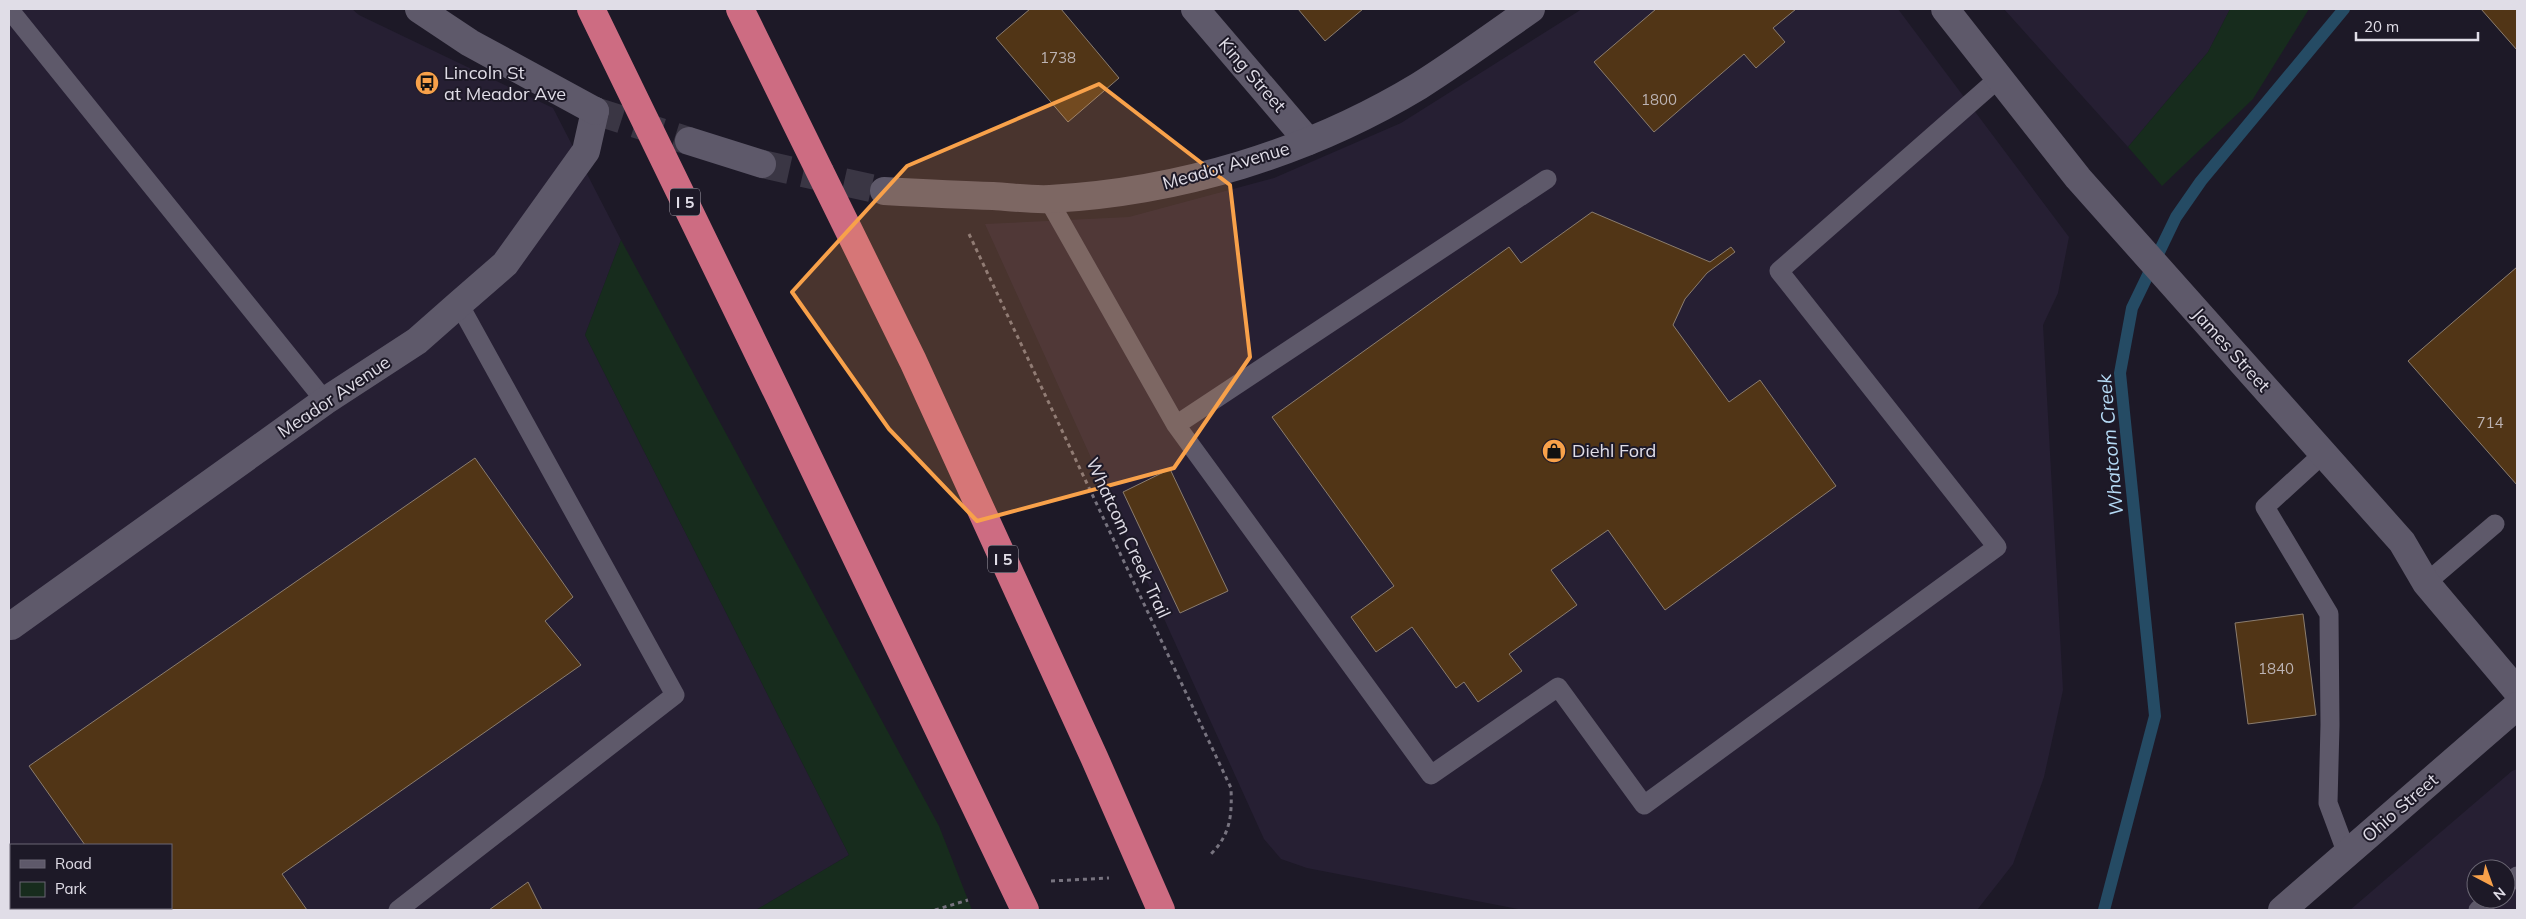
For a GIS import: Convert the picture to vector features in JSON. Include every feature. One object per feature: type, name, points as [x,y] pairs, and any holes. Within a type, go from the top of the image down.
[{"type":"highway","name":"I 5","points":[[591,9],[1025,910]]},
{"type":"highway","name":"I 5","points":[[740,9],[913,361],[1094,758],[1161,910]]},
{"type":"highway","points":[[958,770],[1004,910]]},
{"type":"street","name":"Meador Avenue","points":[[10,626],[325,401],[417,341],[505,264],[586,151],[595,111],[470,43],[418,9]]},
{"type":"street","name":"King Street","points":[[1195,9],[1308,141]]},
{"type":"street","name":"Meador Avenue","points":[[884,191],[1048,199],[1125,192],[1180,181],[1254,161],[1308,141],[1373,111],[1418,86],[1531,9]]},
{"type":"street","name":"James Street","points":[[1946,9],[2078,178],[2402,542],[2426,584],[2517,691]]},
{"type":"street","points":[[690,141],[762,164]]},
{"type":"street","name":"Ohio Street","points":[[2291,907],[2347,854],[2517,706]]},
{"type":"lane","points":[[9,9],[325,401]]},
{"type":"lane","points":[[1048,199],[1176,425],[1431,775],[1558,687],[1644,805],[1997,547],[1778,271],[2000,78]]},
{"type":"lane","points":[[1176,425],[1547,179]]},
{"type":"lane","points":[[398,910],[675,695],[459,304]]},
{"type":"lane","points":[[2323,454],[2265,507],[2329,614],[2330,725],[2328,803],[2347,854]]},
{"type":"lane","points":[[2426,584],[2495,524]]},
{"type":"path","name":"Whatcom Creek Trail","points":[[970,234],[1231,788],[1232,818],[1218,847],[1211,854]]},
{"type":"path","points":[[1050,881],[1109,878]]},
{"type":"path","points":[[934,910],[968,900]]},
{"type":"highlighted area","points":[[1099,84],[1230,185],[1250,357],[1174,468],[977,521],[889,429],[792,292],[907,166]]},
{"type":"shaded area","points":[[9,9],[352,9],[359,15],[553,108],[621,240],[585,335],[849,855],[756,910],[9,910]]},
{"type":"shaded area","points":[[1582,9],[1898,9],[2069,237],[2058,293],[2043,325],[2063,690],[2044,777],[2013,864],[1977,910],[1523,910],[1307,868],[1281,859],[1264,839],[985,224],[1129,217],[1274,178],[1401,123]]},
{"type":"shaded area","points":[[2004,9],[2230,9],[2208,52],[2128,147]]},
{"type":"shaded area","points":[[2517,769],[2517,910],[2350,910],[2512,771]]},
{"type":"green space","points":[[2230,9],[2309,9],[2253,99],[2162,186],[2128,147],[2208,52]]},
{"type":"green space","points":[[621,240],[939,826],[972,910],[756,910],[849,855],[585,335]]},
{"type":"building","points":[[1030,9],[1061,9],[1119,78],[1068,122],[996,38]]},
{"type":"building","points":[[1298,9],[1363,9],[1325,41]]},
{"type":"building","points":[[1656,9],[1796,9],[1773,28],[1785,42],[1756,68],[1744,54],[1654,132],[1594,62]]},
{"type":"building","points":[[2481,9],[2517,9],[2517,50]]},
{"type":"building","name":"Diehl Ford","points":[[1592,212],[1710,262],[1731,247],[1735,252],[1707,273],[1685,299],[1673,325],[1729,402],[1760,380],[1836,486],[1665,610],[1608,530],[1551,570],[1577,605],[1509,654],[1522,671],[1478,702],[1464,682],[1456,688],[1412,627],[1376,652],[1351,617],[1394,586],[1272,417],[1509,247],[1521,263]]},
{"type":"building","points":[[2517,267],[2517,485],[2408,361]]},
{"type":"building","points":[[475,458],[573,597],[545,621],[581,665],[282,874],[307,910],[131,910],[172,909],[172,844],[84,844],[29,766]]},
{"type":"building","points":[[1170,469],[1228,591],[1180,613],[1123,492]]},
{"type":"building","points":[[2303,614],[2316,715],[2248,724],[2235,623]]},
{"type":"building","points":[[528,882],[542,910],[489,910]]},
{"type":"waterway","name":"Whatcom Creek","points":[[2104,910],[2155,716],[2120,373],[2132,308],[2176,217],[2201,181],[2344,9]]},
{"type":"tunnel","points":[[595,111],[689,141]]},
{"type":"tunnel","points":[[762,164],[884,191]]},
{"type":"place","name":"Lincoln St at Meador Ave","points":[[427,83]]},
{"type":"place","name":"Diehl Ford","points":[[1554,451]]}]
